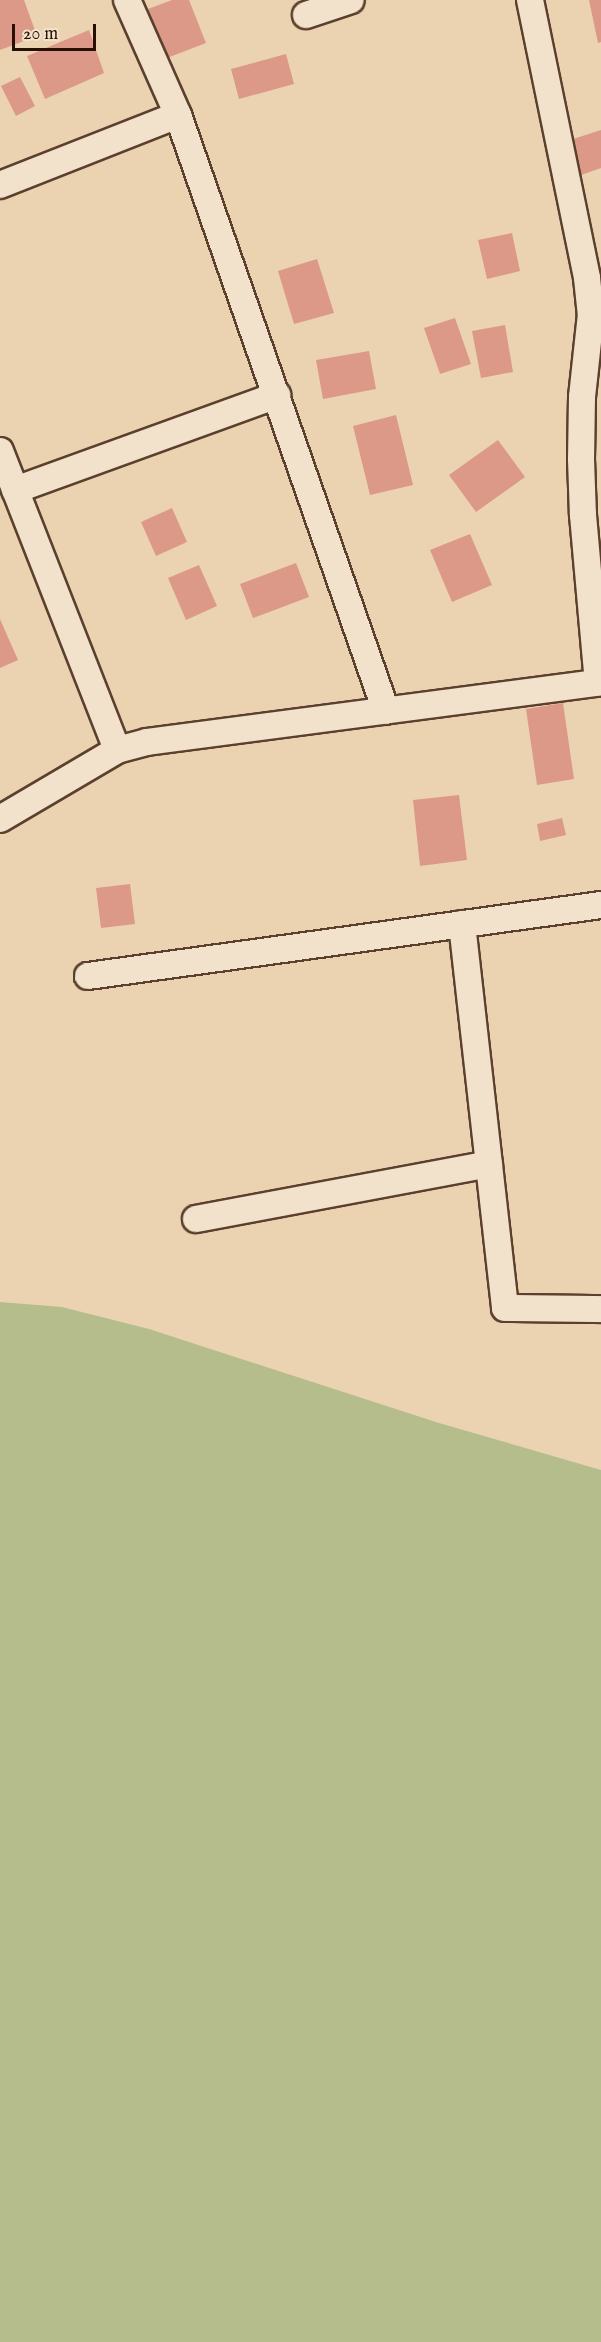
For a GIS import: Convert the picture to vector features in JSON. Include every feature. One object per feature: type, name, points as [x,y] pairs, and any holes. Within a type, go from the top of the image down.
[{"type":"street","points":[[127,0],[178,115],[386,711]]},
{"type":"street","points":[[306,15],[351,0]]},
{"type":"street","points":[[0,819],[117,750],[147,742],[599,682],[583,515],[581,459],[582,397],[591,314],[586,278],[530,0]]},
{"type":"street","points":[[0,185],[178,115]]},
{"type":"street","points":[[15,490],[277,395]]},
{"type":"street","points":[[0,452],[117,750]]},
{"type":"street","points":[[88,976],[601,905]]},
{"type":"street","points":[[462,924],[505,1308],[601,1309]]},
{"type":"street","points":[[196,1219],[489,1164]]},
{"type":"green space","points":[[0,1302],[62,1307],[149,1329],[439,1423],[601,1470],[601,2342],[0,2342]]},
{"type":"building","points":[[0,0],[24,0],[37,36],[0,50]]},
{"type":"building","points":[[172,0],[189,0],[206,43],[167,58],[148,9]]},
{"type":"building","points":[[589,0],[601,0],[601,42],[598,43]]},
{"type":"building","points":[[89,30],[104,73],[45,99],[27,56]]},
{"type":"building","points":[[286,54],[294,84],[239,99],[231,69]]},
{"type":"building","points":[[20,77],[35,106],[16,116],[1,86]]},
{"type":"building","points":[[601,130],[601,168],[581,175],[570,140]]},
{"type":"building","points":[[512,233],[520,271],[487,279],[478,240]]},
{"type":"building","points":[[317,259],[334,313],[294,324],[278,271]]},
{"type":"building","points":[[455,318],[471,364],[440,374],[424,328]]},
{"type":"building","points":[[505,325],[513,372],[481,378],[472,331]]},
{"type":"building","points":[[369,351],[376,389],[323,399],[316,360]]},
{"type":"building","points":[[396,415],[413,485],[370,495],[353,426]]},
{"type":"building","points":[[498,440],[525,477],[476,512],[449,475]]},
{"type":"building","points":[[172,508],[187,542],[156,556],[141,522]]},
{"type":"building","points":[[470,534],[492,585],[452,602],[430,550]]},
{"type":"building","points":[[296,563],[309,597],[253,618],[240,584]]},
{"type":"building","points":[[199,565],[217,606],[186,620],[168,578]]},
{"type":"building","points":[[0,619],[18,660],[0,668]]},
{"type":"building","points":[[563,703],[574,779],[537,785],[526,709]]},
{"type":"building","points":[[459,795],[467,860],[420,866],[413,800]]},
{"type":"building","points":[[562,818],[566,835],[540,841],[537,824]]},
{"type":"building","points":[[130,884],[135,924],[101,928],[96,888]]}]
